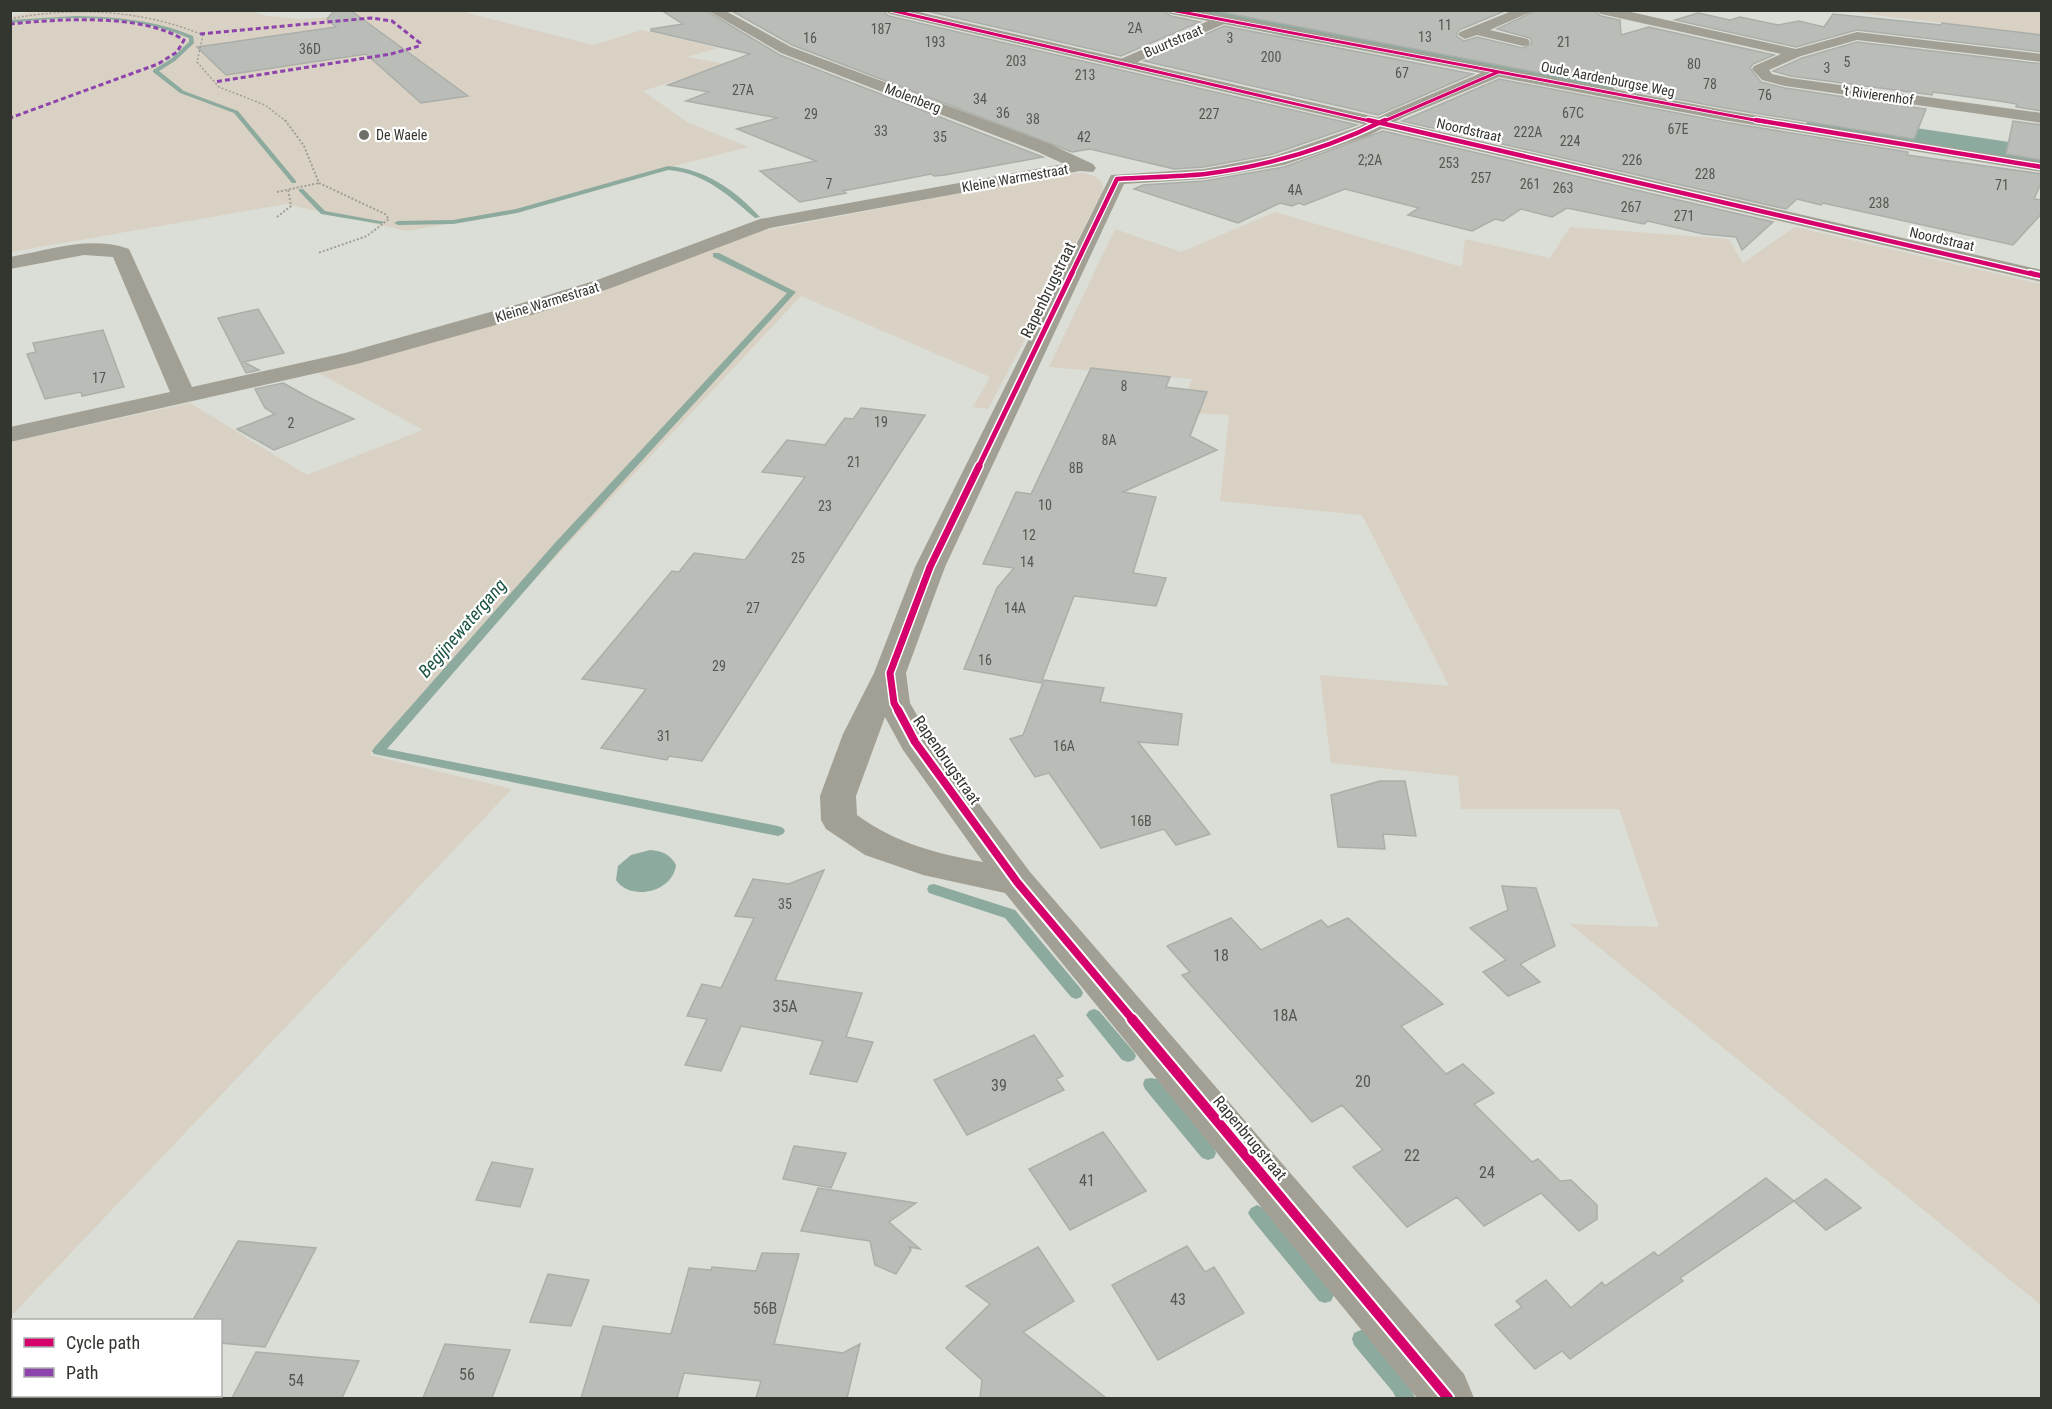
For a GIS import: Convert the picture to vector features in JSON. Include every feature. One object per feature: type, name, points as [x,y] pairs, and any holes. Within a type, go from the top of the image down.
[{"type":"street","name":"Molenberg","points":[[713,10],[786,50],[1044,148],[1081,166],[1117,179]]},
{"type":"street","name":"Noordstraat","points":[[890,10],[2042,276]]},
{"type":"street","name":"Oude Aardenburgse Weg","points":[[1171,10],[1226,18],[1724,116],[2042,167]]},
{"type":"street","name":"Buurtstraat","points":[[1121,64],[1226,18],[1259,10]]},
{"type":"street","points":[[1523,42],[1471,33],[1494,25],[1501,18],[1529,10]]},
{"type":"street","name":"'t Rivierenhof","points":[[1601,10],[1796,53]]},
{"type":"street","name":"'t Rivierenhof","points":[[2042,58],[1857,36],[1796,53],[1759,69],[1767,77],[1790,83],[2042,118]]},
{"type":"street","points":[[1117,179],[1204,174],[1269,163],[1337,141],[1498,72]]},
{"type":"street","name":"Kleine Warmestraat","points":[[10,435],[349,359],[528,309],[604,285],[738,232],[767,224],[1081,166]]},
{"type":"street","name":"Rapenbrugstraat","points":[[1117,179],[930,567],[890,673],[894,703],[915,742],[1017,882],[1448,1398]]},
{"type":"street","points":[[10,263],[87,250],[110,249],[122,253],[184,397]]},
{"type":"street","points":[[892,669],[860,734],[838,796],[839,820],[855,834],[890,851],[948,868],[1017,882]]},
{"type":"path","points":[[10,19],[26,15],[86,12],[162,21],[187,27],[202,35],[204,45],[197,54],[197,62],[219,87],[265,105],[289,123],[304,146],[319,183]]},
{"type":"path","points":[[277,192],[319,183],[378,210],[389,219],[375,231],[354,242],[318,253]]},
{"type":"path","points":[[277,217],[291,206],[288,189]]},
{"type":"shaded area","name":"De Waele","points":[[246,10],[268,16],[300,19],[332,17],[361,11],[456,10],[593,45],[642,30],[718,48],[687,57],[727,64],[643,91],[687,122],[748,147],[624,179],[515,212],[407,231],[286,204],[11,252],[11,17],[32,11]]},
{"type":"shaded area","points":[[1851,11],[2041,11],[2041,34],[1890,17]]},
{"type":"shaded area","points":[[1083,173],[1100,180],[1103,191],[988,409],[973,407],[990,377],[801,296],[370,755],[512,789],[11,1316],[11,442],[190,403],[307,475],[423,430],[317,372],[746,234],[1061,174]]},
{"type":"shaded area","points":[[1275,212],[1462,267],[1465,239],[1550,258],[1570,227],[1729,239],[1743,263],[1795,227],[2041,284],[2041,1305],[1570,924],[1659,927],[1619,809],[1461,809],[1458,776],[1331,763],[1320,675],[1449,686],[1362,515],[1220,501],[1229,415],[1179,412],[1192,379],[1049,367],[1115,229],[1181,252]]},
{"type":"shaded area","points":[[650,850],[662,852],[671,858],[676,865],[673,874],[667,882],[650,891],[631,891],[623,887],[616,880],[618,866],[631,855]]},
{"type":"building","points":[[335,10],[350,10],[468,96],[421,103],[366,54],[226,75],[197,47],[336,27],[327,19]]},
{"type":"building","points":[[661,10],[705,10],[780,55],[1043,157],[945,175],[931,174],[800,202],[760,171],[816,161],[737,129],[778,118],[686,101],[709,92],[668,85],[750,54],[651,31],[651,29],[683,24]]},
{"type":"building","points":[[730,10],[882,10],[889,16],[1357,125],[1273,154],[1204,167],[1174,169],[1090,149],[1072,152],[792,45]]},
{"type":"building","points":[[922,10],[1163,10],[1171,16],[1200,22],[1121,56]]},
{"type":"building","points":[[1211,10],[1507,10],[1459,30],[1456,36],[1464,41],[1477,37],[1523,48],[1532,43],[1530,38],[1497,29],[1537,10],[1593,10],[1601,16],[1620,20],[1621,35],[1649,27],[1774,55],[1753,64],[1750,68],[1761,82],[1785,88],[1926,109],[1914,139],[1724,108]]},
{"type":"building","points":[[1698,13],[1730,20],[1740,17],[1778,25],[1799,21],[1824,27],[1833,14],[1941,25],[1942,23],[2042,35],[2042,52],[1857,30],[1796,47],[1675,20]]},
{"type":"building","points":[[1224,26],[1473,74],[1378,115],[1144,61]]},
{"type":"building","points":[[1857,42],[2042,64],[2042,111],[2016,107],[2017,104],[1999,101],[1933,92],[1932,95],[1790,76],[1773,71],[1802,58]]},
{"type":"building","points":[[1499,79],[1724,122],[1908,152],[1907,155],[2042,174],[2042,181],[2034,199],[2042,200],[2042,213],[2013,245],[1823,203],[1821,205],[1797,199],[1786,209],[1402,121]]},
{"type":"building","points":[[2013,121],[2042,125],[2042,160],[2006,154]]},
{"type":"building","points":[[1383,131],[1773,222],[1742,250],[1736,237],[1703,234],[1648,221],[1644,224],[1567,208],[1552,217],[1521,209],[1503,221],[1495,219],[1472,231],[1408,215],[1419,208],[1345,189],[1304,205],[1299,203],[1292,206],[1280,203],[1238,223],[1134,189],[1143,185],[1204,181],[1284,167]]},
{"type":"building","points":[[258,309],[284,353],[244,362],[259,370],[246,373],[218,318]]},
{"type":"building","points":[[103,330],[124,387],[82,396],[81,392],[45,399],[27,354],[36,352],[33,343]]},
{"type":"building","points":[[1091,368],[1170,377],[1166,387],[1207,392],[1190,436],[1217,450],[1123,492],[1156,497],[1133,573],[1166,578],[1156,606],[1074,596],[1041,683],[964,669],[997,588],[1014,568],[983,564],[1016,492],[1031,494]]},
{"type":"building","points":[[283,383],[354,419],[274,450],[237,429],[275,414],[265,408],[255,389]]},
{"type":"building","points":[[861,408],[925,415],[702,761],[669,756],[667,760],[601,748],[646,689],[582,679],[672,571],[679,572],[694,553],[745,560],[805,477],[762,472],[787,440],[825,445],[845,418],[853,419]]},
{"type":"building","points":[[1044,680],[1104,688],[1100,702],[1182,714],[1178,745],[1138,742],[1210,834],[1176,845],[1164,829],[1101,848],[1049,773],[1035,777],[1010,739],[1023,735]]},
{"type":"building","points":[[1380,781],[1405,781],[1416,836],[1383,834],[1385,849],[1338,847],[1331,795]]},
{"type":"building","points":[[824,870],[775,980],[862,993],[846,1037],[873,1042],[857,1082],[810,1074],[823,1041],[741,1026],[721,1071],[685,1065],[707,1019],[687,1016],[702,984],[721,988],[754,918],[735,916],[753,879],[789,884]]},
{"type":"building","points":[[1502,886],[1536,888],[1555,946],[1520,964],[1540,982],[1508,996],[1483,972],[1506,960],[1470,928],[1508,910]]},
{"type":"building","points":[[1231,918],[1261,950],[1321,920],[1328,927],[1348,918],[1443,1004],[1401,1026],[1446,1074],[1463,1064],[1494,1093],[1474,1104],[1532,1162],[1538,1159],[1560,1181],[1571,1180],[1597,1205],[1597,1219],[1579,1231],[1541,1193],[1484,1226],[1457,1197],[1407,1227],[1353,1167],[1383,1150],[1342,1105],[1312,1122],[1182,975],[1190,972],[1167,946]]},
{"type":"building","points":[[1034,1035],[1063,1076],[1056,1079],[1064,1090],[967,1135],[934,1080]]},
{"type":"building","points":[[1103,1132],[1146,1191],[1070,1230],[1029,1169]]},
{"type":"building","points":[[794,1146],[846,1153],[831,1188],[783,1179]]},
{"type":"building","points":[[492,1162],[533,1169],[520,1207],[476,1200]]},
{"type":"building","points":[[1766,1178],[1794,1201],[1680,1278],[1683,1281],[1570,1359],[1562,1351],[1535,1369],[1495,1325],[1522,1307],[1516,1301],[1546,1280],[1571,1308],[1602,1282],[1605,1286],[1654,1252],[1658,1256]]},
{"type":"building","points":[[1826,1179],[1861,1208],[1826,1230],[1794,1201]]},
{"type":"building","points":[[818,1188],[916,1203],[889,1222],[920,1249],[909,1247],[911,1250],[896,1274],[875,1265],[870,1241],[801,1231]]},
{"type":"building","points":[[238,1241],[316,1248],[265,1347],[222,1343],[222,1319],[194,1319]]},
{"type":"building","points":[[1187,1246],[1205,1272],[1214,1267],[1244,1313],[1158,1360],[1112,1285]]},
{"type":"building","points":[[1038,1247],[1074,1301],[1023,1332],[1106,1398],[980,1398],[982,1380],[946,1348],[990,1304],[966,1286]]},
{"type":"building","points":[[762,1253],[799,1254],[774,1344],[843,1353],[860,1344],[847,1398],[756,1398],[761,1381],[684,1373],[677,1398],[581,1398],[603,1326],[671,1334],[689,1268],[711,1270],[712,1267],[756,1271]]},
{"type":"building","points":[[548,1274],[589,1280],[571,1326],[530,1322]]},
{"type":"building","points":[[445,1344],[510,1350],[492,1398],[423,1398]]},
{"type":"building","points":[[256,1352],[359,1361],[342,1398],[232,1398]]},
{"type":"waterway","points":[[1205,10],[1284,28],[1602,83]]},
{"type":"waterway","name":"Begijnewatergang","points":[[10,22],[51,17],[128,20],[152,24],[191,37],[192,42],[173,60],[155,71],[182,92],[236,112],[294,182]]},
{"type":"waterway","points":[[1823,124],[2042,158]]},
{"type":"waterway","name":"Begijnewatergang","points":[[398,223],[453,222],[517,211],[668,168],[682,169],[706,177],[727,191],[757,217]]},
{"type":"waterway","name":"Begijnewatergang","points":[[301,190],[323,213],[381,222]]},
{"type":"waterway","name":"Begijnewatergang","points":[[716,255],[792,292],[558,546],[378,751],[778,831]]},
{"type":"waterway","name":"Begijnewatergang","points":[[934,889],[1010,914],[1076,993]]},
{"type":"waterway","name":"Begijnewatergang","points":[[1094,1015],[1128,1056]]},
{"type":"waterway","name":"Begijnewatergang","points":[[1151,1084],[1208,1153]]},
{"type":"waterway","name":"Begijnewatergang","points":[[1257,1213],[1325,1295]]},
{"type":"waterway","name":"Begijnewatergang","points":[[1361,1339],[1400,1385],[1406,1398]]},
{"type":"marked path","points":[[200,34],[371,18],[392,21],[420,43],[419,46],[391,54],[214,82]]},
{"type":"marked path","points":[[10,24],[47,21],[128,24],[153,27],[172,33],[184,40],[177,52],[158,64],[10,118]]},
{"type":"cycle path","points":[[890,10],[2042,276]]},
{"type":"cycle path","points":[[1171,10],[1724,115],[2042,167]]},
{"type":"cycle path","points":[[1448,1398],[1017,882],[915,742],[894,703],[890,673],[930,567],[1117,179],[1204,174],[1278,161],[1364,131],[1400,113],[1498,72]]},
{"type":"place","name":"De Waele","points":[[364,135]]}]
